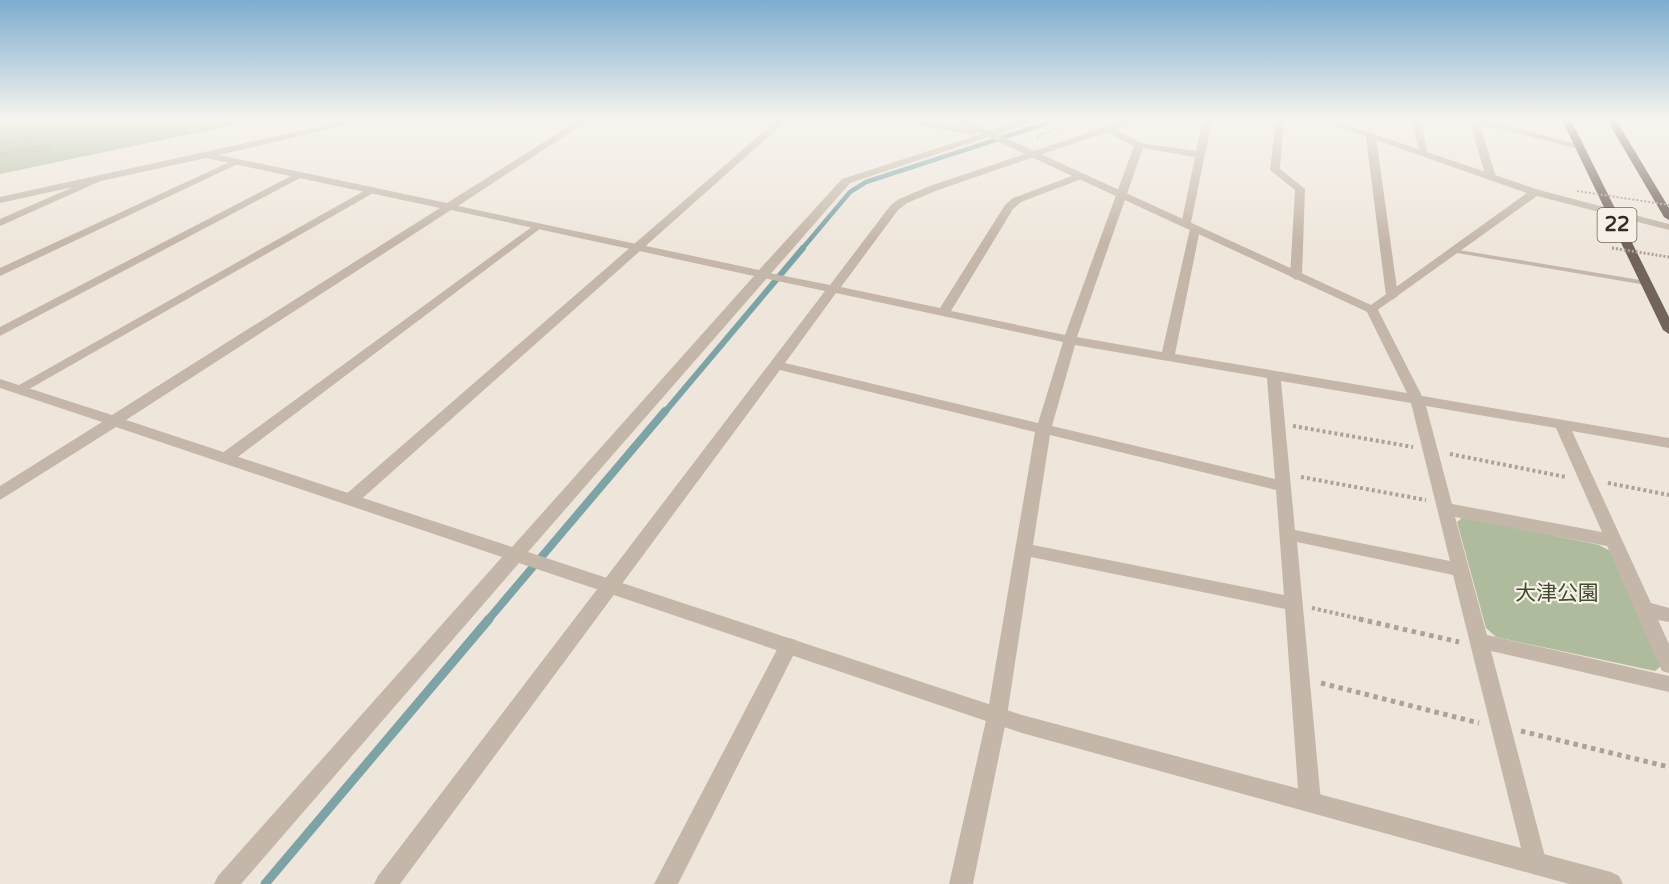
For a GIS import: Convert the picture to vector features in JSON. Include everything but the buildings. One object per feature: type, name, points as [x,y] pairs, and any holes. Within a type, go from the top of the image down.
[{"type":"main road","name":"22","points":[[1586,161],[1669,330]]},
{"type":"main road","name":"22","points":[[1636,161],[1669,217]]},
{"type":"street","points":[[0,200],[179,161]]},
{"type":"street","points":[[234,161],[1070,340],[1669,443]]},
{"type":"street","points":[[0,494],[521,161]]},
{"type":"street","points":[[350,500],[736,161]]},
{"type":"street","points":[[226,884],[521,557],[846,181],[913,161]]},
{"type":"street","points":[[386,884],[894,208],[903,201],[1015,161]]},
{"type":"street","points":[[1047,161],[1372,310],[1417,400],[1536,864]]},
{"type":"street","points":[[961,884],[997,716],[1022,549],[1043,430],[1070,340],[1133,161]]},
{"type":"street","points":[[1168,357],[1191,227],[1199,161]]},
{"type":"street","points":[[1276,161],[1275,170],[1300,189],[1296,276]]},
{"type":"street","points":[[1374,161],[1392,296]]},
{"type":"street","points":[[1444,161],[1535,192],[1669,227]]},
{"type":"street","points":[[1486,161],[1491,177]]},
{"type":"street","points":[[0,272],[237,162]]},
{"type":"street","points":[[0,332],[301,175]]},
{"type":"street","points":[[944,312],[1009,207],[1017,201],[1080,176]]},
{"type":"street","points":[[0,223],[100,179]]},
{"type":"street","points":[[6,386],[371,190]]},
{"type":"street","points":[[1372,310],[1535,192]]},
{"type":"street","points":[[226,458],[537,226]]},
{"type":"street","points":[[776,365],[1043,430],[1282,480]]},
{"type":"street","points":[[1274,375],[1310,802]]},
{"type":"street","points":[[6,386],[997,716],[1610,884]]},
{"type":"street","points":[[1562,425],[1669,665]]},
{"type":"street","points":[[1444,506],[1614,541]]},
{"type":"street","points":[[1287,534],[1461,570]]},
{"type":"street","points":[[1022,549],[1293,604]]},
{"type":"street","points":[[1644,609],[1669,615]]},
{"type":"street","points":[[1480,644],[1669,684]]},
{"type":"street","points":[[666,884],[789,646]]},
{"type":"lane","points":[[1453,251],[1646,284]]},
{"type":"path","points":[[1577,191],[1669,205]]},
{"type":"path","points":[[1612,248],[1669,257]]},
{"type":"path","points":[[1278,423],[1669,495]]},
{"type":"path","points":[[1282,480],[1444,506]]},
{"type":"path","points":[[1293,604],[1480,644]]},
{"type":"path","points":[[1300,678],[1669,767]]},
{"type":"green space","points":[[0,161],[61,161],[0,174]]},
{"type":"green space","name":"大津公園","points":[[1463,517],[1599,545],[1612,552],[1661,666],[1655,671],[1496,637],[1486,628],[1457,522]]},
{"type":"waterway","points":[[802,249],[850,192],[866,182],[930,161]]},
{"type":"waterway","points":[[664,413],[803,248]]},
{"type":"waterway","points":[[488,620],[665,411]]},
{"type":"waterway","points":[[265,884],[489,619]]}]
